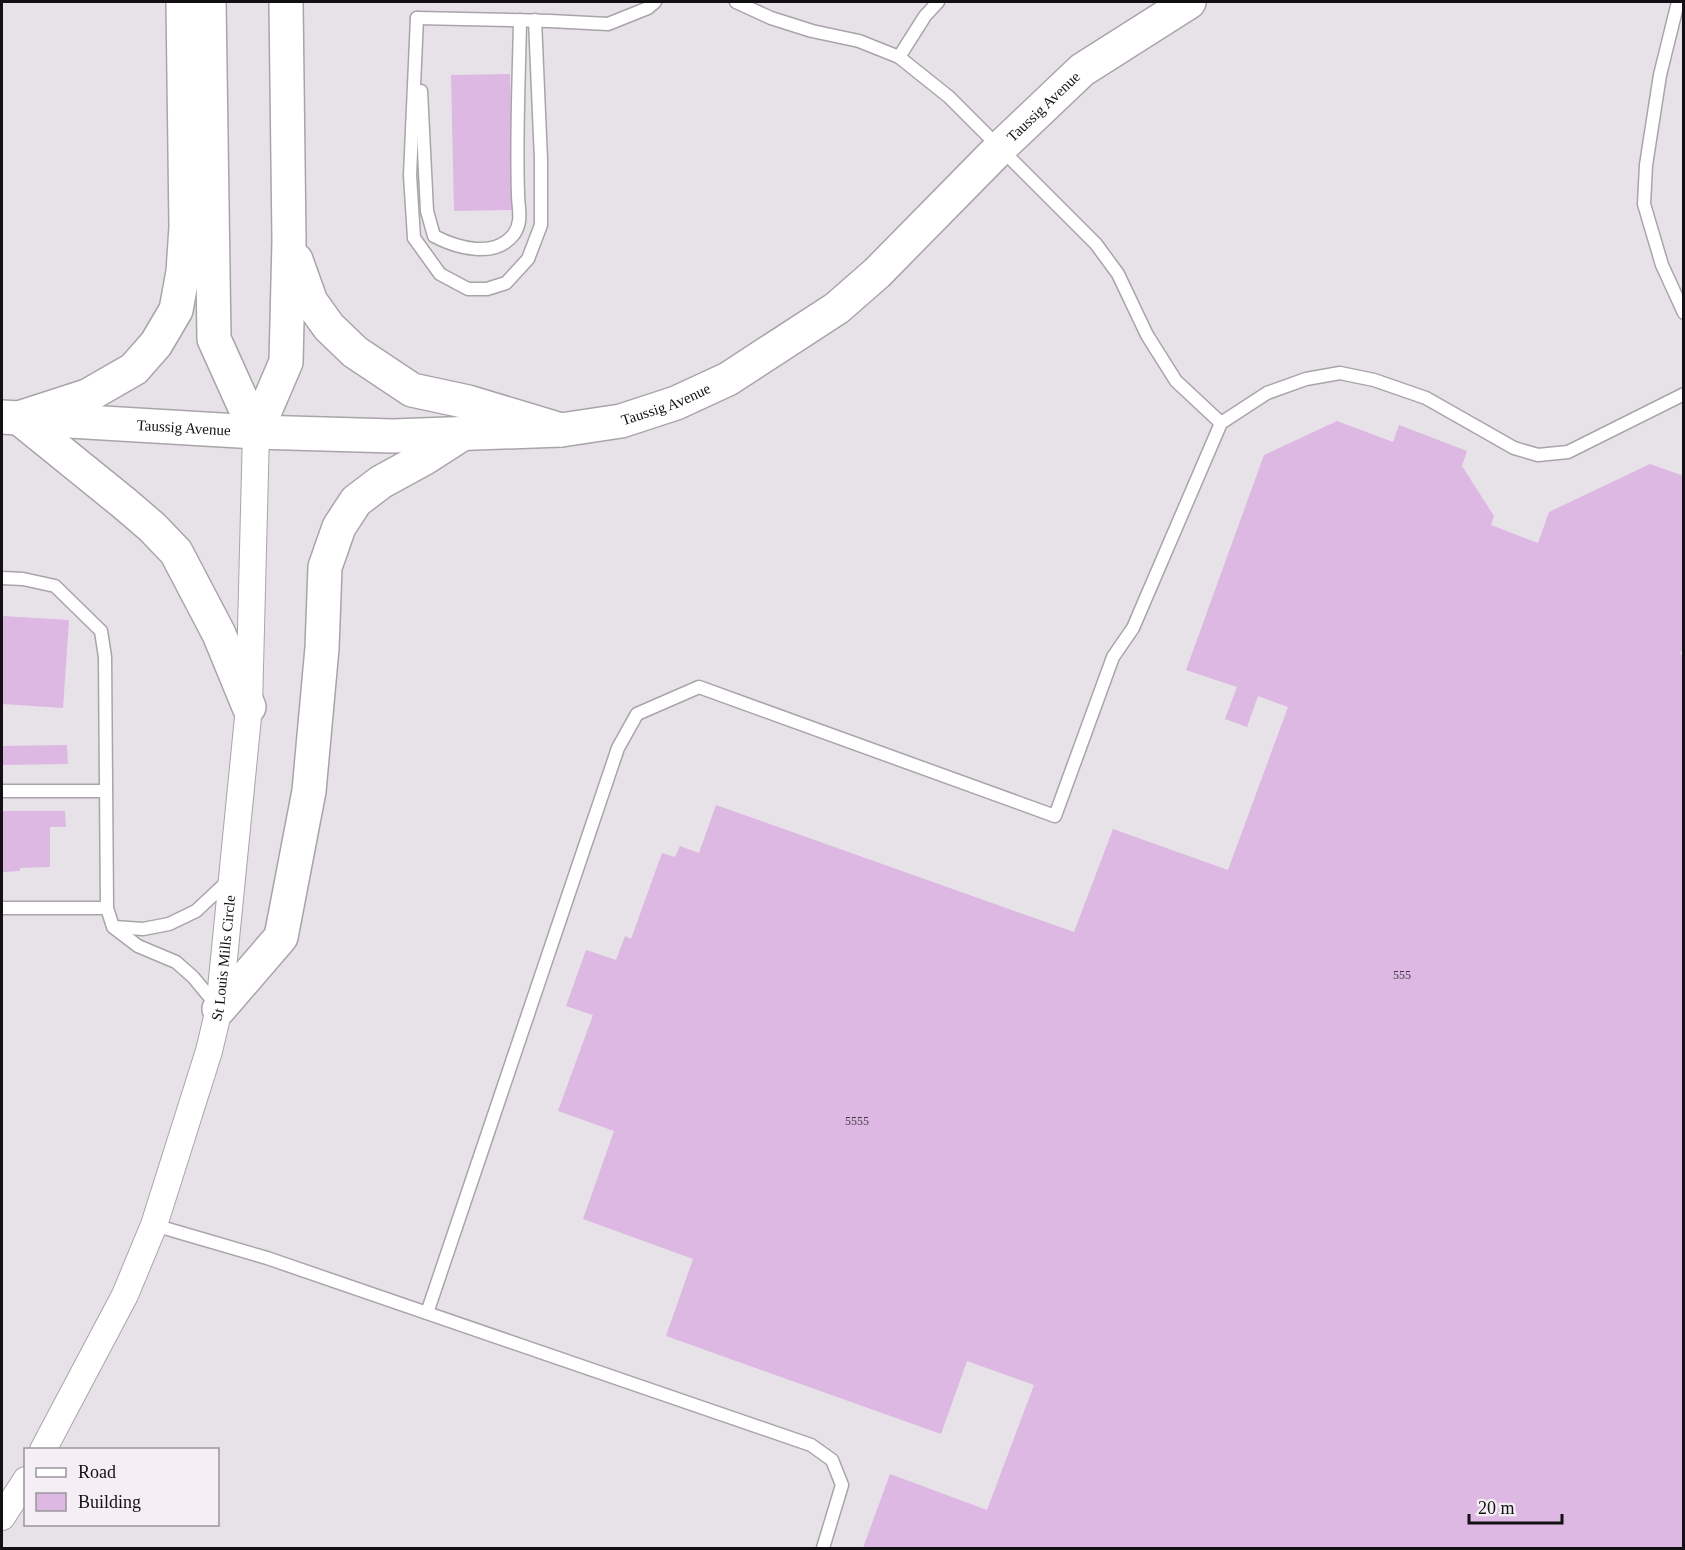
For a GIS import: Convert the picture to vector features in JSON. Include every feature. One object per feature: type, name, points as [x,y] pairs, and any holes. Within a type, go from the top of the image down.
[{"type":"main road","points":[[10,418],[87,396],[134,369],[156,344],[176,309],[183,272],[186,227],[183,2]]},
{"type":"main road","points":[[209,2],[214,339],[256,432]]},
{"type":"main road","points":[[256,432],[286,362],[289,241],[286,2]]},
{"type":"main road","name":"Taussig Avenue","points":[[10,418],[256,432],[393,436],[561,430],[621,421],[676,403],[728,379],[837,308],[877,273],[1001,147],[1082,70],[1190,2]]},
{"type":"main road","points":[[289,241],[311,302],[329,327],[355,352],[412,390],[468,402],[561,430]]},
{"type":"main road","points":[[10,418],[124,503],[176,552],[219,634],[249,707]]},
{"type":"main road","points":[[219,1009],[281,937],[309,790],[322,648],[325,567],[339,527],[356,501],[381,482],[462,434]]},
{"type":"street","name":"St Louis Mills Circle","points":[[44,1448],[124,1295],[154,1225],[209,1052],[219,1009],[249,707],[256,432]]},
{"type":"street","points":[[2,1517],[24,1483]]},
{"type":"lane","points":[[417,18],[608,24],[648,8],[655,2]]},
{"type":"lane","points":[[736,2],[771,18],[812,31],[859,41],[899,57],[950,97],[1096,244],[1118,274],[1147,334],[1176,381],[1221,423]]},
{"type":"lane","points":[[899,57],[925,16],[938,2]]},
{"type":"lane","points":[[1678,2],[1660,75],[1646,165],[1644,204],[1662,265],[1683,313]]},
{"type":"lane","points":[[417,18],[410,175],[414,238],[440,274],[468,290],[487,289],[506,283],[528,259],[541,225],[541,160],[535,20]]},
{"type":"lane","points":[[417,18],[427,211],[434,236],[450,244],[485,249],[501,244],[513,235],[520,223],[517,133],[520,20]]},
{"type":"lane","points":[[428,1313],[618,748],[637,714],[699,687],[1055,816],[1113,657],[1133,628],[1221,423],[1267,393],[1305,379],[1340,373],[1374,380],[1426,398],[1514,448],[1538,455],[1568,452],[1683,394]]},
{"type":"lane","points":[[2,578],[55,585],[101,631],[105,657],[107,908],[113,927],[138,946],[176,962],[193,977],[219,1009]]},
{"type":"lane","points":[[2,791],[106,791]]},
{"type":"lane","points":[[113,927],[143,929],[169,924],[196,910],[232,878]]},
{"type":"lane","points":[[2,908],[107,908]]},
{"type":"lane","points":[[154,1225],[267,1258],[811,1445],[832,1460],[842,1485],[823,1548]]},
{"type":"building","points":[[510,74],[513,210],[454,211],[451,75]]},
{"type":"building","points":[[1337,421],[1393,442],[1399,425],[1467,451],[1462,466],[1494,516],[1491,525],[1538,543],[1549,512],[1650,464],[1684,476],[1684,650],[1680,652],[1684,660],[1684,1548],[863,1548],[890,1474],[987,1510],[1034,1385],[967,1361],[941,1434],[666,1336],[693,1259],[583,1219],[614,1131],[558,1111],[593,1015],[566,1006],[586,950],[616,960],[625,936],[631,939],[662,853],[675,857],[680,846],[699,853],[716,805],[1074,932],[1113,829],[1228,870],[1288,707],[1258,696],[1247,727],[1225,719],[1237,687],[1186,670],[1264,455]]},
{"type":"building","points":[[2,616],[69,620],[63,708],[2,704]]},
{"type":"building","points":[[67,745],[68,764],[2,765],[2,746]]},
{"type":"building","points":[[2,811],[65,811],[66,827],[50,827],[50,867],[20,868],[20,871],[2,872]]}]
